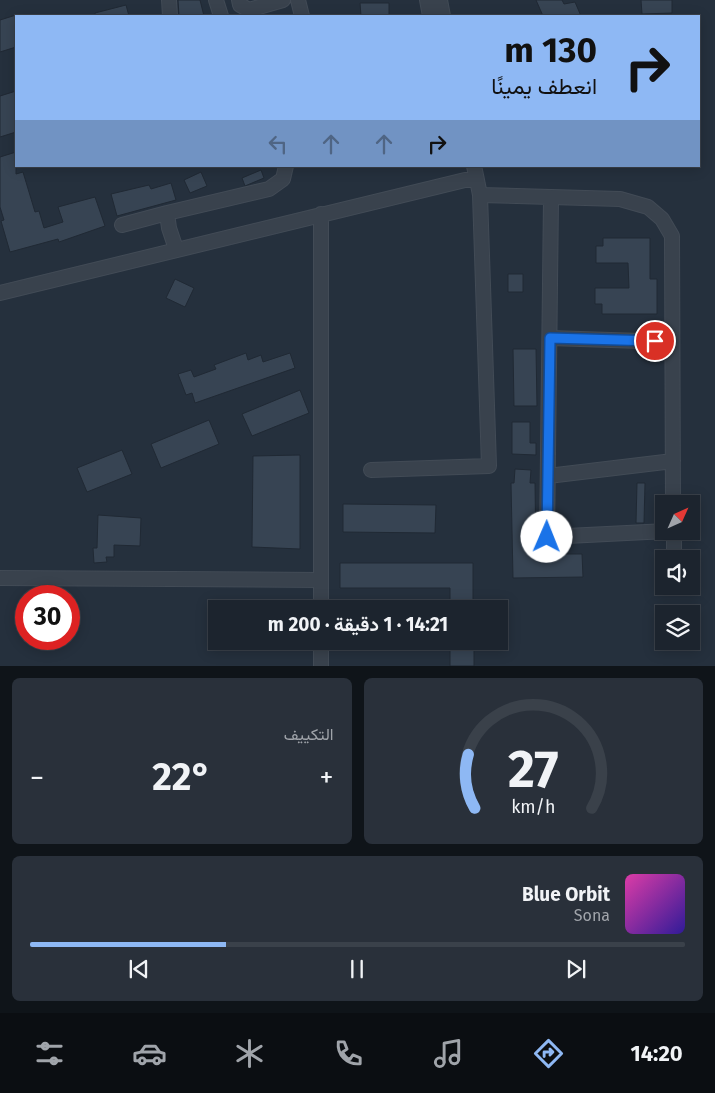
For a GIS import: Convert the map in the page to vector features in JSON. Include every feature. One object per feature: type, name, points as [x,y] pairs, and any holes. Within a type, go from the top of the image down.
[{"type":"street","points":[[169,0],[170,15]]},
{"type":"street","points":[[216,0],[220,15]]},
{"type":"street","points":[[238,0],[240,5],[249,10],[283,0]]},
{"type":"street","points":[[298,0],[302,15]]},
{"type":"street","points":[[427,0],[430,15]]},
{"type":"street","points":[[440,0],[444,15]]},
{"type":"street","points":[[122,225],[269,188],[283,179],[286,167]]},
{"type":"street","points":[[0,293],[321,214],[470,173],[480,195],[489,466],[370,470]]},
{"type":"street","points":[[480,195],[551,199],[620,199],[648,207],[662,218],[672,236],[674,495]]},
{"type":"street","points":[[551,199],[547,537],[655,532]]},
{"type":"street","points":[[167,213],[168,228],[176,249]]},
{"type":"street","points":[[321,214],[321,600]]},
{"type":"street","points":[[550,338],[672,342]]},
{"type":"street","points":[[548,476],[673,461]]},
{"type":"street","points":[[0,578],[321,580]]},
{"type":"street","points":[[321,650],[321,666]]},
{"type":"building","points":[[178,0],[200,0],[204,15],[179,15]]},
{"type":"building","points":[[536,0],[562,0],[564,4],[575,2],[581,15],[543,15]]},
{"type":"building","points":[[641,0],[672,0],[672,13],[642,14]]},
{"type":"building","points":[[360,3],[389,3],[389,15],[361,15]]},
{"type":"building","points":[[126,5],[129,15],[95,15],[95,13]]},
{"type":"building","points":[[15,15],[15,47],[0,52],[0,20]]},
{"type":"building","points":[[15,91],[15,132],[0,137],[0,96]]},
{"type":"building","points":[[15,152],[16,174],[23,172],[35,212],[39,211],[44,228],[63,222],[58,207],[95,197],[105,226],[59,242],[58,239],[10,252],[1,221],[4,220],[0,207],[0,157]]},
{"type":"building","points":[[261,170],[264,178],[245,186],[242,178]]},
{"type":"building","points":[[201,172],[207,186],[190,193],[184,180]]},
{"type":"building","points":[[171,183],[176,200],[117,216],[111,194],[149,185],[151,189]]},
{"type":"building","points":[[603,238],[650,238],[650,279],[657,279],[657,314],[602,314],[602,304],[595,304],[595,288],[629,288],[628,263],[596,263],[596,246],[603,246]]},
{"type":"building","points":[[508,274],[523,274],[523,292],[508,292]]},
{"type":"building","points":[[175,279],[194,288],[185,307],[166,298]]},
{"type":"building","points":[[513,349],[536,349],[537,406],[514,406]]},
{"type":"building","points":[[246,353],[248,360],[261,355],[263,362],[290,353],[295,368],[195,403],[192,393],[186,395],[178,374],[191,370],[194,377],[216,369],[214,365]]},
{"type":"building","points":[[300,390],[309,413],[252,436],[242,414]]},
{"type":"building","points":[[209,420],[219,444],[161,468],[151,444]]},
{"type":"building","points":[[512,422],[530,422],[530,443],[536,443],[536,455],[512,454]]},
{"type":"building","points":[[122,450],[132,474],[87,492],[77,468]]},
{"type":"building","points":[[300,455],[300,549],[252,547],[253,456]]},
{"type":"building","points":[[515,469],[531,470],[530,483],[535,483],[536,554],[582,554],[583,577],[513,578],[511,483],[514,483]]},
{"type":"building","points":[[637,483],[645,483],[644,523],[636,523]]},
{"type":"building","points":[[343,504],[436,505],[435,533],[343,532]]},
{"type":"building","points":[[98,515],[141,518],[140,546],[114,545],[114,557],[106,557],[107,562],[94,563],[93,548],[97,548]]},
{"type":"building","points":[[340,563],[473,563],[473,600],[450,600],[450,588],[340,588]]},
{"type":"building","points":[[450,650],[474,650],[474,666],[450,666]]},
{"type":"route","points":[[547,537],[550,338],[655,341]]}]
